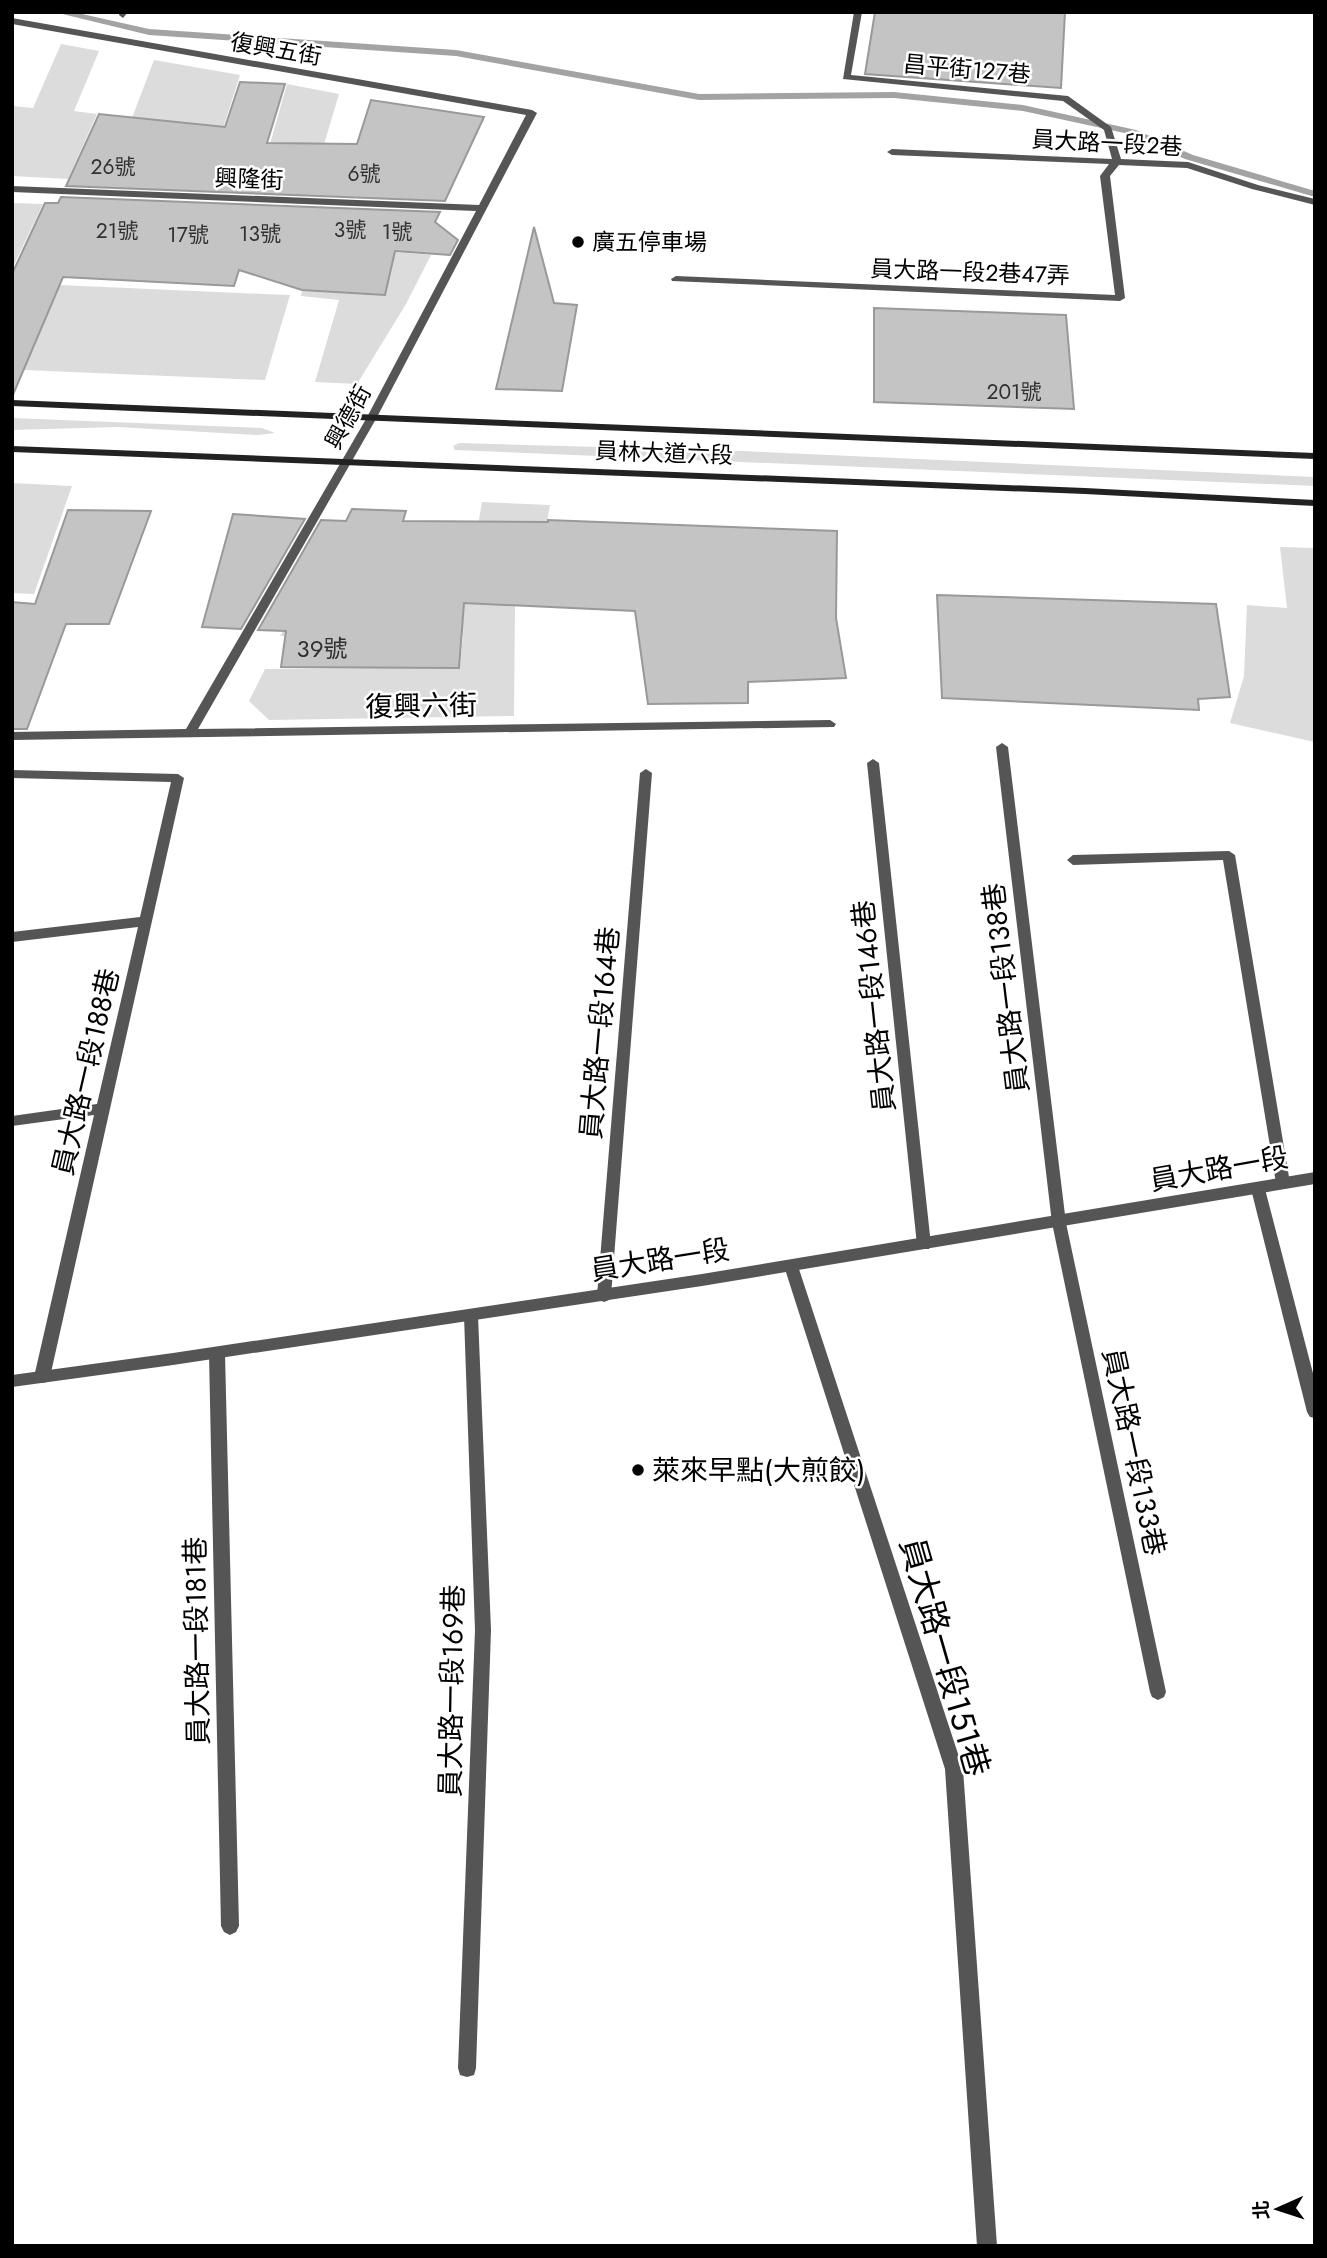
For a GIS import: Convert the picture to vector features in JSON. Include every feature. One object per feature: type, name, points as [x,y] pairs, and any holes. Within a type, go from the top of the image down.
[{"type":"main road","name":"員林大道六段","points":[[12,403],[1315,456]]},
{"type":"main road","name":"員林大道六段","points":[[12,449],[1315,503]]},
{"type":"street","name":"昌平街127巷","points":[[858,12],[846,77],[1065,98],[1108,129],[1117,161]]},
{"type":"street","name":"復興五街","points":[[12,21],[532,113]]},
{"type":"street","name":"興德街","points":[[189,734],[348,461],[532,113]]},
{"type":"street","name":"員大路一段2巷","points":[[892,152],[1188,165],[1255,187],[1315,202]]},
{"type":"street","name":"員大路一段2巷47弄","points":[[676,279],[1119,298],[1105,176],[1117,161]]},
{"type":"street","name":"興隆街","points":[[12,189],[484,208]]},
{"type":"street","name":"復興六街","points":[[12,736],[830,724]]},
{"type":"street","name":"員大路一段138巷","points":[[1002,747],[1059,1223]]},
{"type":"street","name":"員大路一段146巷","points":[[873,763],[924,1245]]},
{"type":"street","name":"員大路一段164巷","points":[[604,1296],[646,773]]},
{"type":"street","name":"員大路一段188巷","points":[[12,774],[178,778],[42,1377]]},
{"type":"street","points":[[1073,860],[1228,855],[1283,1184]]},
{"type":"street","points":[[12,937],[146,921]]},
{"type":"street","points":[[12,1121],[102,1109]]},
{"type":"street","name":"員大路一段","points":[[12,1381],[217,1354],[604,1296],[1059,1223],[1315,1178]]},
{"type":"street","points":[[1258,1189],[1315,1412]]},
{"type":"street","name":"員大路一段133巷","points":[[1059,1223],[1158,1692]]},
{"type":"street","name":"員大路一段151巷","points":[[791,1266],[954,1769],[987,2246]]},
{"type":"street","name":"員大路一段169巷","points":[[467,2068],[483,1630],[471,1316]]},
{"type":"street","name":"員大路一段181巷","points":[[217,1354],[230,1926]]},
{"type":"shaded area","points":[[61,44],[99,51],[74,111],[97,114],[68,179],[12,176],[12,106],[33,108]]},
{"type":"shaded area","points":[[154,60],[240,75],[205,184],[132,118]]},
{"type":"shaded area","points":[[287,84],[339,94],[311,188],[258,186]]},
{"type":"shaded area","points":[[12,203],[43,204],[12,269]]},
{"type":"shaded area","points":[[315,246],[431,255],[406,304],[357,384],[315,382],[339,300],[301,296]]},
{"type":"shaded area","points":[[60,285],[290,295],[265,380],[24,370]]},
{"type":"shaded area","points":[[12,418],[262,428],[275,433],[258,435],[118,427],[12,430]]},
{"type":"shaded area","points":[[459,443],[741,451],[1315,477],[1315,486],[455,450],[453,446]]},
{"type":"shaded area","points":[[12,483],[72,486],[34,594],[12,593]]},
{"type":"shaded area","points":[[482,502],[550,505],[533,603],[515,603],[514,716],[269,720],[249,701],[265,669],[460,667],[463,635],[280,636],[299,604],[465,603]]},
{"type":"shaded area","points":[[1280,547],[1315,548],[1315,742],[1230,723],[1244,676],[1247,605],[1287,608]]},
{"type":"building","points":[[875,12],[1065,12],[1061,88],[865,74]]},
{"type":"building","points":[[240,82],[285,84],[267,143],[357,144],[371,100],[484,117],[445,201],[66,186],[99,114],[225,127]]},
{"type":"building","points":[[61,197],[440,212],[435,222],[458,240],[450,255],[395,251],[385,295],[302,290],[239,270],[234,286],[63,277],[12,397],[12,274],[45,203],[58,203]]},
{"type":"building","points":[[534,227],[554,303],[577,305],[562,391],[496,389]]},
{"type":"building","points":[[874,308],[1066,315],[1074,409],[874,402]]},
{"type":"building","points":[[352,509],[406,511],[403,521],[548,520],[837,531],[836,618],[846,678],[748,682],[748,703],[648,704],[635,611],[464,603],[459,668],[281,667],[286,631],[258,630],[321,520],[346,521]]},
{"type":"building","points":[[68,510],[151,511],[109,624],[66,624],[27,729],[12,729],[12,602],[35,604]]},
{"type":"building","points":[[233,514],[305,519],[241,629],[202,627]]},
{"type":"building","points":[[937,595],[1216,604],[1230,697],[1198,699],[1199,710],[942,698]]},
{"type":"waterway","points":[[59,12],[149,32],[456,53],[699,97],[894,95],[1023,108],[1132,132],[1189,157],[1315,194]]},
{"type":"place","name":"廣五停車場","points":[[578,242]]},
{"type":"place","name":"萊來早點(大煎餃)","points":[[638,1470]]}]
